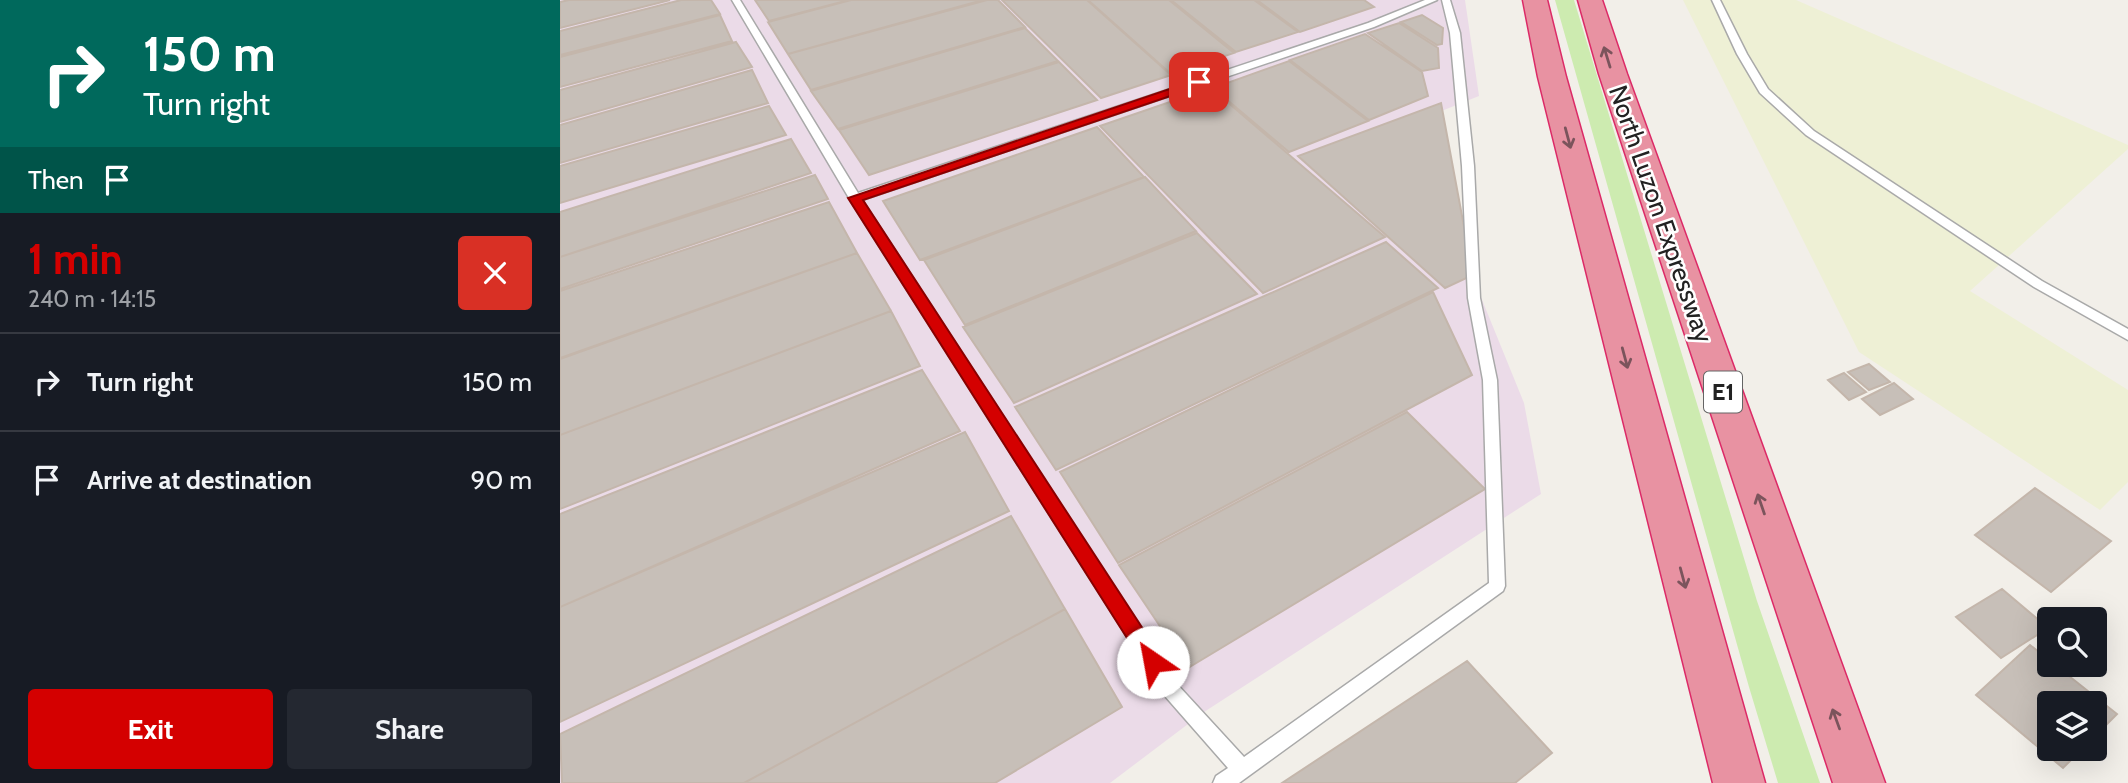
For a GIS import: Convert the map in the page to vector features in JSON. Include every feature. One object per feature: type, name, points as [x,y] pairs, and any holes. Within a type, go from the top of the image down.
[{"type":"highway","points":[[1535,0],[1555,91],[1739,783]]},
{"type":"highway","name":"North Luzon Expressway","points":[[1590,0],[1622,100],[1859,783]]},
{"type":"lane","points":[[736,0],[855,198],[1153,662]]},
{"type":"lane","points":[[855,198],[1371,24],[1433,0]]},
{"type":"lane","points":[[1223,783],[1497,586],[1490,380],[1474,298],[1467,152],[1455,33],[1446,0]]},
{"type":"lane","points":[[1716,0],[1742,54],[1764,91],[1810,133],[2038,284],[2128,335]]},
{"type":"lane","points":[[1170,689],[1241,768]]},
{"type":"shaded area","points":[[560,0],[1465,0],[1479,96],[1329,156],[1476,285],[1524,403],[1541,494],[1204,712],[1110,783],[560,783]]},
{"type":"green space","points":[[1555,0],[1574,0],[1757,601],[1820,783],[1778,783]]},
{"type":"green space","points":[[1683,0],[1796,0],[2128,145],[2128,149],[1970,291],[2128,390],[2128,482],[2100,510],[1859,352]]},
{"type":"building","points":[[670,0],[560,28],[560,2]]},
{"type":"building","points":[[681,0],[711,0],[720,14],[560,55],[560,31]]},
{"type":"building","points":[[755,0],[849,0],[769,21]]},
{"type":"building","points":[[851,0],[983,0],[788,54],[768,22]]},
{"type":"building","points":[[987,0],[998,0],[1025,27],[811,90],[788,54]]},
{"type":"building","points":[[1002,0],[1087,0],[1171,75],[1101,98]]},
{"type":"building","points":[[1088,0],[1169,0],[1234,53],[1171,74]]},
{"type":"building","points":[[1171,0],[1254,0],[1298,32],[1236,52]]},
{"type":"building","points":[[1257,0],[1364,0],[1374,7],[1300,32]]},
{"type":"building","points":[[720,15],[732,41],[560,87],[560,57]]},
{"type":"building","points":[[1422,15],[1443,28],[1442,44],[1437,45],[1401,22]]},
{"type":"building","points":[[1399,23],[1438,48],[1439,68],[1422,71],[1368,33]]},
{"type":"building","points":[[1025,28],[1058,61],[838,129],[811,91]]},
{"type":"building","points":[[1365,34],[1422,72],[1428,96],[1369,120],[1290,60]]},
{"type":"building","points":[[736,42],[752,67],[560,122],[560,90]]},
{"type":"building","points":[[1289,61],[1368,121],[1289,152],[1213,88]]},
{"type":"building","points":[[1059,62],[1097,100],[869,175],[839,130]]},
{"type":"building","points":[[752,70],[768,103],[560,163],[560,125]]},
{"type":"building","points":[[1211,88],[1385,237],[1263,293],[1100,126]]},
{"type":"building","points":[[1441,103],[1473,275],[1445,288],[1298,156]]},
{"type":"building","points":[[769,106],[786,135],[560,203],[560,166]]},
{"type":"building","points":[[1097,127],[1144,177],[920,260],[883,201]]},
{"type":"building","points":[[791,139],[811,173],[560,257],[560,212]]},
{"type":"building","points":[[815,175],[828,199],[560,289],[560,257]]},
{"type":"building","points":[[1145,177],[1196,231],[965,325],[924,260]]},
{"type":"building","points":[[829,202],[857,253],[560,358],[560,291]]},
{"type":"building","points":[[1197,233],[1257,294],[1014,403],[963,327]]},
{"type":"building","points":[[1386,242],[1438,288],[1056,470],[1015,407]]},
{"type":"building","points":[[857,253],[891,311],[560,435],[560,359]]},
{"type":"building","points":[[1433,292],[1472,375],[1118,563],[1060,472]]},
{"type":"building","points":[[891,311],[920,366],[560,509],[560,435]]},
{"type":"building","points":[[1869,364],[1890,382],[1869,390],[1848,372]]},
{"type":"building","points":[[922,370],[960,431],[560,607],[560,514]]},
{"type":"building","points":[[1844,373],[1866,392],[1849,400],[1828,380]]},
{"type":"building","points":[[1894,383],[1913,399],[1880,415],[1862,399]]},
{"type":"building","points":[[1407,412],[1485,489],[1188,668],[1119,565]]},
{"type":"building","points":[[965,432],[1009,511],[560,722],[560,607]]},
{"type":"building","points":[[2035,488],[2111,541],[2051,592],[1975,535]]},
{"type":"building","points":[[1011,516],[1065,609],[744,783],[562,783],[560,734]]},
{"type":"building","points":[[2002,589],[2037,619],[2037,635],[2001,658],[1956,617]]},
{"type":"building","points":[[1065,609],[1122,707],[995,783],[744,783]]},
{"type":"building","points":[[2030,645],[2037,651],[2037,677],[2070,677],[2088,691],[2037,691],[2037,746],[1976,695]]},
{"type":"building","points":[[1467,661],[1552,753],[1515,783],[1282,783]]},
{"type":"building","points":[[2107,706],[2117,714],[2107,724]]},
{"type":"building","points":[[2055,761],[2070,761],[2063,768]]},
{"type":"route","points":[[1153,662],[855,198],[1199,82]]}]
